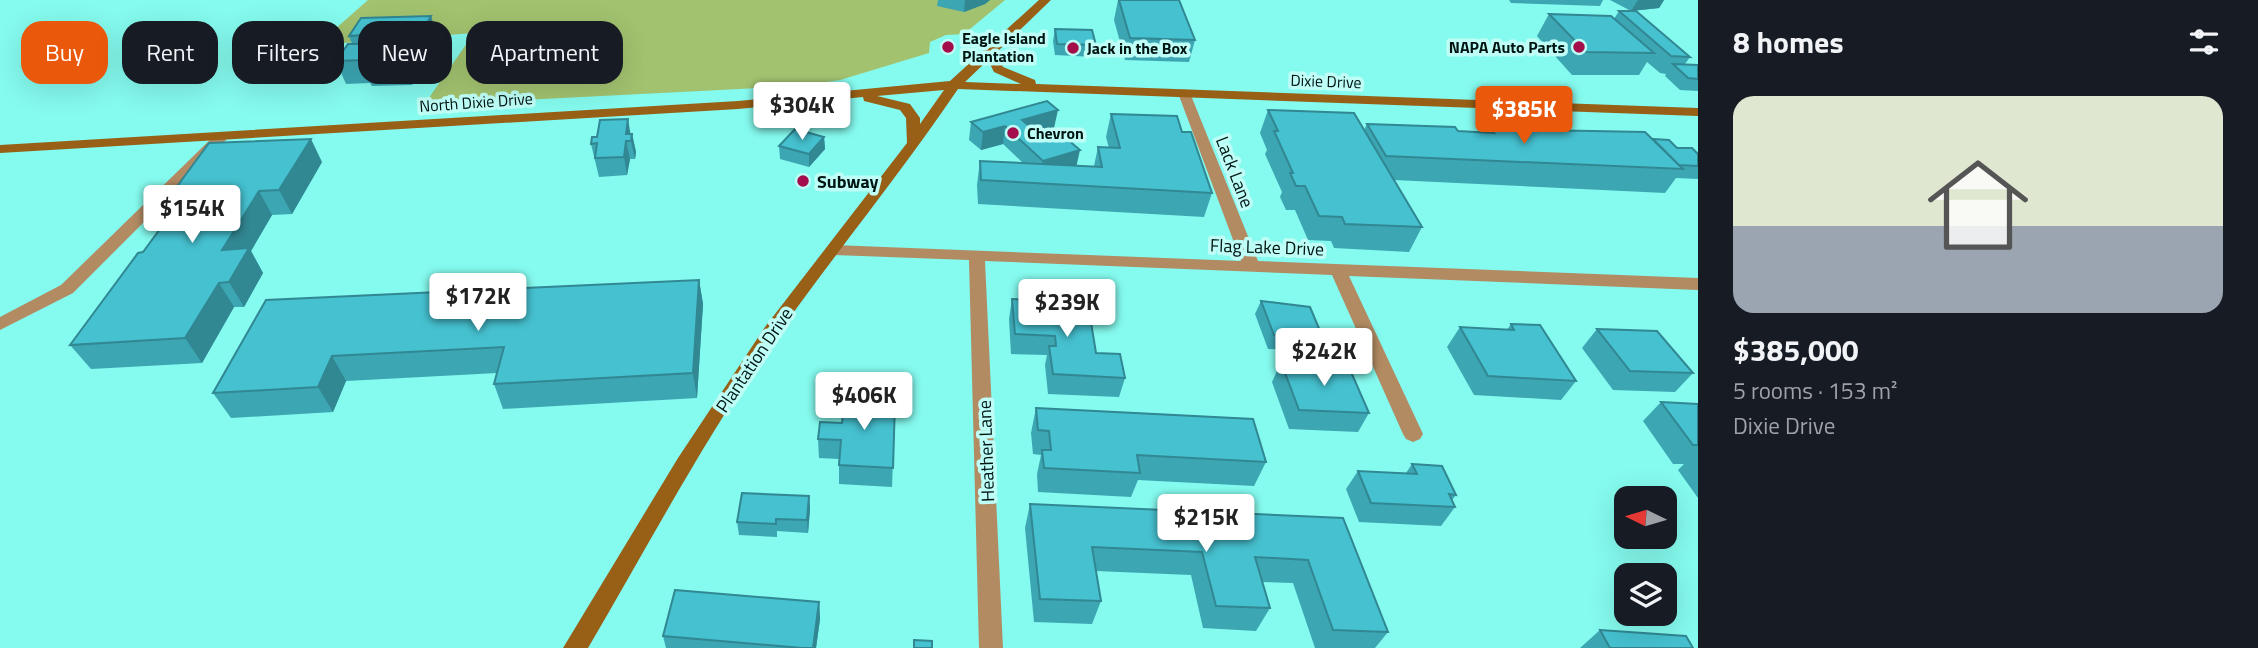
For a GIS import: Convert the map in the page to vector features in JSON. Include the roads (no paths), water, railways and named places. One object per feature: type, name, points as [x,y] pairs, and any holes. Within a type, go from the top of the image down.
[{"type":"main road","name":"Plantation Drive","points":[[575,648],[720,409],[771,331],[914,143],[954,85],[1045,0]]},
{"type":"main road","points":[[990,50],[998,69],[1047,89]]},
{"type":"main road","name":"Dixie Drive","points":[[954,85],[1698,112]]},
{"type":"main road","name":"North Dixie Drive","points":[[0,149],[738,105],[954,85]]},
{"type":"main road","points":[[837,96],[883,99],[905,107],[913,118],[914,143]]},
{"type":"street","name":"Lack Lane","points":[[1184,93],[1251,265]]},
{"type":"street","points":[[0,324],[68,289],[221,136]]},
{"type":"street","name":"Flag Lake Drive","points":[[834,250],[1698,284]]},
{"type":"street","name":"Heather Lane","points":[[977,254],[991,648]]},
{"type":"street","points":[[1338,269],[1413,434]]},
{"type":"place","name":"Eagle Island Plantation","points":[[948,47]]},
{"type":"place","name":"NAPA Auto Parts","points":[[1579,47]]},
{"type":"place","name":"Jack in the Box","points":[[1073,48]]},
{"type":"place","name":"Chevron","points":[[1013,133]]},
{"type":"place","name":"Subway","points":[[803,181]]}]
